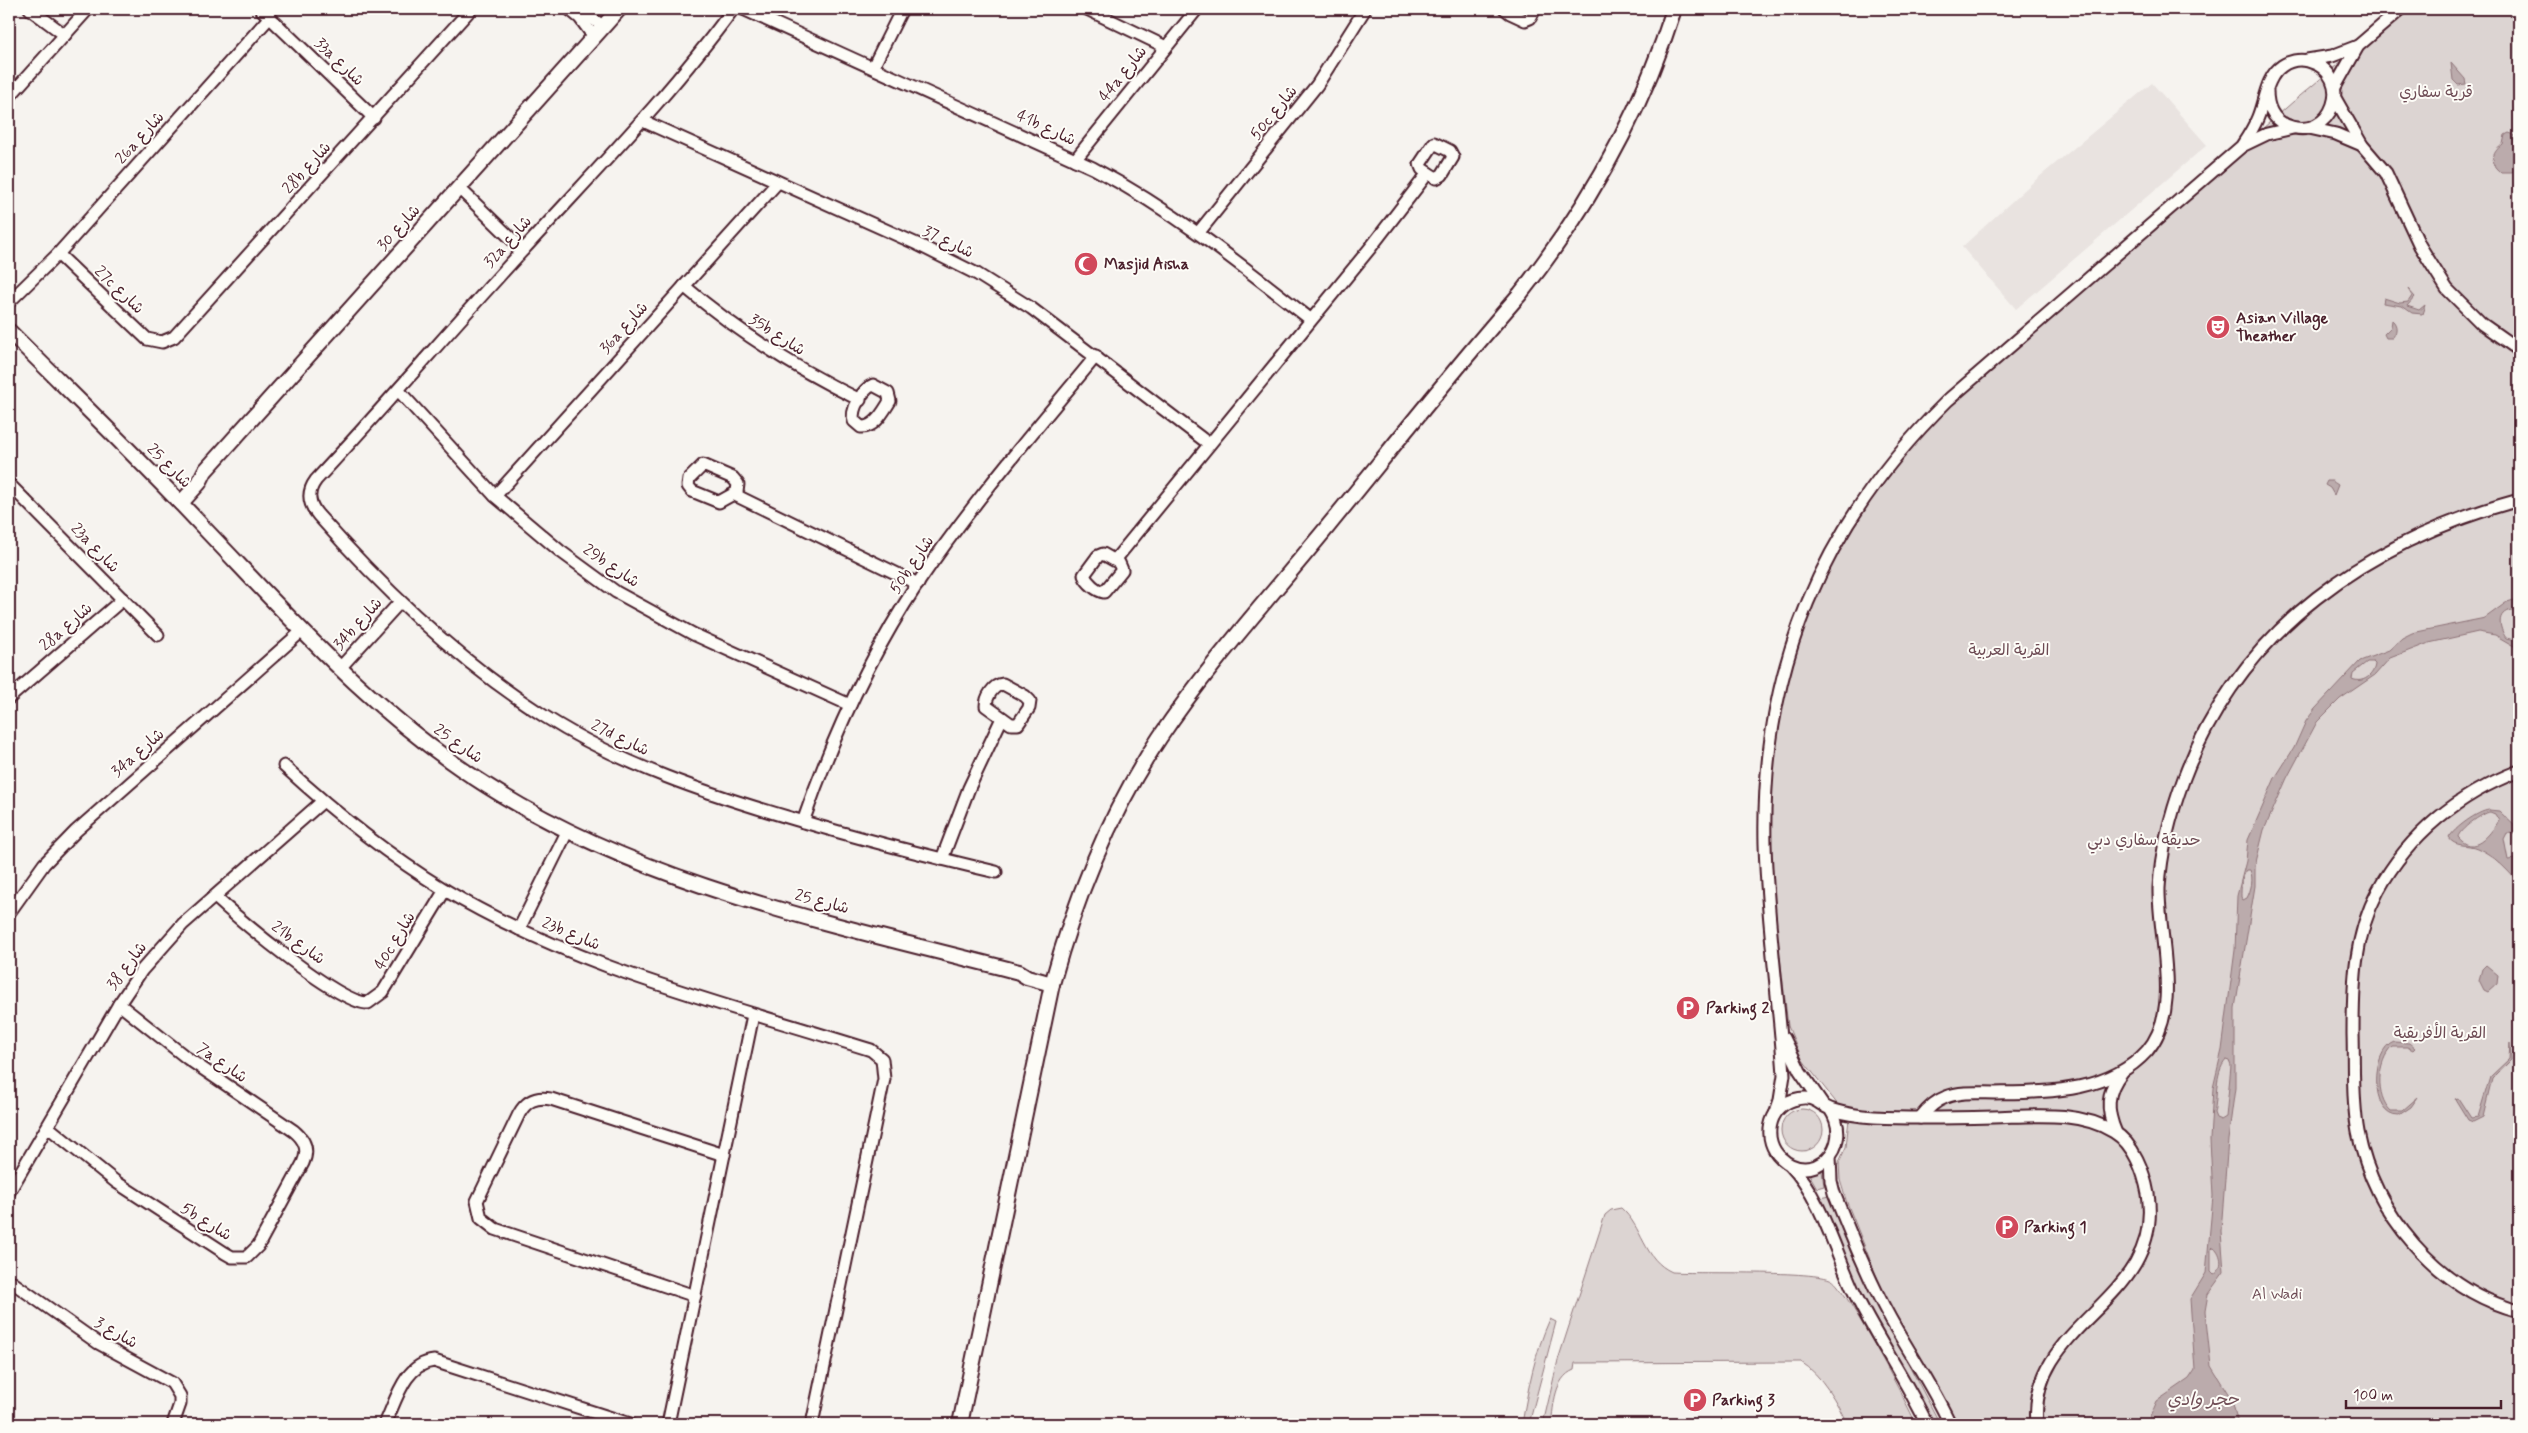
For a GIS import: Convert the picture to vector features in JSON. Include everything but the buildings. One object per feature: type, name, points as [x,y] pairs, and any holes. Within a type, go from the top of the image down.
[{"type":"street","points":[[30,9],[65,35]]},
{"type":"street","points":[[9,97],[88,9]]},
{"type":"street","name":"33a شارع","points":[[261,9],[374,118]]},
{"type":"street","name":"28b شارع","points":[[162,342],[180,332],[471,9]]},
{"type":"street","points":[[569,9],[599,32]]},
{"type":"street","points":[[578,9],[599,32]]},
{"type":"street","name":"شارع 30","points":[[178,500],[193,478],[205,471],[618,9]]},
{"type":"street","name":"32a شارع","points":[[309,497],[316,480],[399,391],[523,250],[676,84],[733,9]]},
{"type":"street","name":"41b شارع","points":[[743,9],[1075,160],[1140,193],[1199,232],[1310,319]]},
{"type":"street","points":[[874,67],[902,9]]},
{"type":"street","points":[[1087,9],[1166,47]]},
{"type":"street","name":"44a شارع","points":[[1075,160],[1197,9]]},
{"type":"street","name":"50c شارع","points":[[1199,232],[1318,85],[1365,9]]},
{"type":"street","points":[[1506,9],[1510,14],[1525,20],[1530,18],[1535,9]]},
{"type":"street","points":[[960,1424],[1053,980],[1069,926],[1094,860],[1129,790],[1160,737],[1196,688],[1520,294],[1561,240],[1598,182],[1630,123],[1656,61],[1674,9]]},
{"type":"street","points":[[2242,146],[2257,119],[2272,76],[2284,65],[2332,56],[2358,46],[2401,9]]},
{"type":"street","name":"26a شارع","points":[[9,302],[58,254],[270,17]]},
{"type":"street","points":[[2308,128],[2326,118],[2332,108],[2335,93],[2358,46]]},
{"type":"street","points":[[2304,60],[2324,69],[2362,145],[2386,173],[2420,246],[2447,289],[2482,324],[2519,350]]},
{"type":"street","points":[[2267,91],[2267,101],[2276,118],[2293,128]]},
{"type":"street","name":"شارع 37","points":[[643,121],[949,259],[1031,308],[1209,444]]},
{"type":"street","points":[[1927,1424],[1872,1328],[1809,1189],[1790,1164],[1775,1151],[1770,1142],[1769,1132],[1780,1100],[1784,1075],[1765,845],[1767,764],[1782,678],[1802,616],[1825,563],[1867,493],[1924,423],[1948,400],[2242,146],[2266,134],[2293,128],[2308,128],[2336,134],[2362,145]]},
{"type":"street","points":[[1115,560],[1310,319],[1371,247],[1428,173]]},
{"type":"street","name":"36a شارع","points":[[495,496],[778,182]]},
{"type":"street","points":[[458,188],[523,250]]},
{"type":"street","name":"27c شارع","points":[[58,254],[141,334],[154,341],[162,342]]},
{"type":"street","name":"26a شارع","points":[[9,311],[33,280]]},
{"type":"street","name":"35b شارع","points":[[684,286],[727,321],[772,352],[860,400]]},
{"type":"street","name":"شارع 25","points":[[9,330],[178,500],[302,631],[340,668],[395,719],[486,786],[568,830],[645,864],[716,890],[1019,972],[1024,976],[1053,980]]},
{"type":"street","name":"50b شارع","points":[[803,822],[817,781],[850,705],[894,623],[918,584],[980,499],[1096,356]]},
{"type":"street","name":"29b شارع","points":[[399,391],[495,496],[560,551],[616,592],[693,634],[850,705]]},
{"type":"street","name":"23a شارع","points":[[9,484],[158,635]]},
{"type":"street","points":[[735,495],[918,584]]},
{"type":"street","name":"27d شارع","points":[[309,497],[318,515],[400,602],[464,658],[503,688],[545,716],[588,741],[670,778],[803,822],[942,860],[996,872]]},
{"type":"street","points":[[1920,1118],[1937,1102],[1958,1094],[2067,1090],[2106,1078],[2139,1058],[2152,1045],[2162,1022],[2166,993],[2159,887],[2165,842],[2178,795],[2190,762],[2222,700],[2243,671],[2271,638],[2317,596],[2346,575],[2387,551],[2428,531],[2519,500]]},
{"type":"street","name":"28a شارع","points":[[11,693],[123,599]]},
{"type":"street","name":"34b شارع","points":[[340,668],[400,602]]},
{"type":"street","name":"34a شارع","points":[[9,913],[44,864],[76,831],[302,631]]},
{"type":"street","points":[[942,860],[969,788],[1002,718]]},
{"type":"street","name":"23b شارع","points":[[284,766],[323,801],[380,847],[445,890],[519,929],[611,968],[753,1015],[871,1050],[882,1059],[884,1079],[812,1424]]},
{"type":"street","points":[[2519,771],[2477,790],[2445,811],[2412,843],[2389,872],[2375,898],[2361,934],[2356,956],[2353,1010],[2354,1093],[2358,1132],[2370,1173],[2383,1200],[2403,1233],[2441,1270],[2483,1298],[2519,1312]]},
{"type":"street","name":"شارع 38","points":[[9,1192],[119,1004],[142,970],[164,944],[214,897],[323,801]]},
{"type":"street","points":[[519,929],[568,830]]},
{"type":"street","name":"40c شارع","points":[[368,1003],[383,992],[445,890]]},
{"type":"street","name":"21b شارع","points":[[214,897],[267,941],[322,981],[351,999],[368,1003]]},
{"type":"street","name":"7a شارع","points":[[119,1004],[187,1058],[294,1131],[306,1146]]},
{"type":"street","points":[[668,1424],[753,1015]]},
{"type":"street","points":[[1780,1028],[1800,1071],[1826,1106],[1839,1128],[1836,1148],[1822,1163],[1800,1168],[1790,1164]]},
{"type":"street","points":[[2037,1424],[2038,1394],[2044,1374],[2054,1356],[2129,1274],[2144,1249],[2149,1230],[2148,1192],[2137,1160],[2116,1133],[2109,1117],[2108,1099],[2114,1083],[2124,1068]]},
{"type":"street","points":[[695,1296],[495,1229],[481,1218],[477,1201],[519,1114],[528,1102],[536,1098],[551,1098],[724,1155]]},
{"type":"street","points":[[1776,1112],[1792,1100],[1802,1098],[1866,1116],[1920,1118],[2067,1117],[2084,1120],[2116,1133]]},
{"type":"street","name":"5b شارع","points":[[48,1128],[151,1207],[225,1253],[240,1258],[254,1252],[258,1246],[303,1164],[306,1146]]},
{"type":"street","points":[[1830,1156],[1830,1181],[1869,1278],[1891,1319],[1936,1393],[1950,1424]]},
{"type":"street","name":"شارع 3","points":[[9,1280],[98,1342],[172,1383],[180,1396],[180,1404],[173,1424]]},
{"type":"street","points":[[384,1424],[410,1372],[420,1364],[434,1361],[630,1424]]},
{"type":"shaded area","points":[[2152,83],[2207,145],[2016,309],[1962,247],[2032,183]]},
{"type":"green space","name":"حديقة سفاري دبي","points":[[2404,9],[2519,9],[2519,1424],[1954,1424],[1935,1382],[1883,1292],[1846,1200],[1840,1180],[1839,1162],[1846,1147],[1849,1119],[1802,1059],[1788,1026],[1766,835],[1770,772],[1787,675],[1812,597],[1877,482],[1980,376],[2294,101]]},
{"type":"green space","points":[[1806,1109],[1814,1112],[1820,1118],[1823,1130],[1820,1142],[1814,1148],[1798,1151],[1790,1148],[1784,1142],[1781,1126],[1784,1118],[1790,1112]]},
{"type":"green space","points":[[1822,1171],[1824,1186],[1817,1188],[1809,1174]]},
{"type":"green space","points":[[1829,1196],[1852,1256],[1940,1424],[1930,1424],[1866,1306],[1846,1264],[1820,1198]]},
{"type":"green space","points":[[1621,1208],[1634,1224],[1655,1259],[1672,1272],[1804,1275],[1832,1280],[1850,1303],[1889,1371],[1916,1424],[1847,1424],[1834,1398],[1816,1374],[1801,1362],[1575,1363],[1574,1370],[1562,1379],[1556,1393],[1551,1424],[1543,1424],[1558,1360],[1605,1215],[1611,1210]]},
{"type":"green space","points":[[1550,1319],[1556,1322],[1529,1424],[1522,1424],[1536,1357]]},
{"type":"water","points":[[2451,63],[2465,79],[2466,84],[2458,85],[2453,80]]},
{"type":"water","points":[[2509,133],[2514,135],[2520,145],[2519,163],[2512,172],[2501,172],[2494,164],[2493,157],[2503,144],[2505,135]]},
{"type":"water","points":[[2408,289],[2415,297],[2407,306],[2419,310],[2425,305],[2422,314],[2412,313],[2402,306],[2383,303],[2384,298],[2400,303],[2408,302],[2412,296]]},
{"type":"water","points":[[2392,320],[2396,331],[2392,338],[2386,338],[2384,334],[2391,327]]},
{"type":"water","points":[[2327,481],[2332,481],[2338,485],[2334,495],[2330,488],[2325,485]]},
{"type":"water","name":"حجر وادي","points":[[2519,601],[2519,610],[2507,611],[2503,614],[2500,622],[2501,627],[2506,638],[2519,641],[2519,649],[2495,635],[2478,632],[2429,643],[2390,658],[2375,675],[2340,699],[2317,722],[2287,778],[2264,830],[2255,866],[2255,886],[2235,1008],[2235,1088],[2228,1140],[2221,1231],[2224,1272],[2208,1294],[2205,1311],[2211,1366],[2232,1400],[2238,1424],[2147,1424],[2157,1401],[2189,1379],[2195,1370],[2190,1299],[2206,1273],[2213,1196],[2210,1140],[2213,1088],[2222,1050],[2235,950],[2237,896],[2246,861],[2248,840],[2275,778],[2294,748],[2306,721],[2360,661],[2389,650],[2402,638],[2412,633],[2485,618],[2507,602]],"holes":[[[2367,662],[2375,664],[2373,672],[2367,678],[2360,680],[2352,679],[2353,673]],[[2247,870],[2250,870],[2252,881],[2247,898],[2243,900],[2241,897],[2241,886]],[[2226,1060],[2229,1061],[2231,1066],[2226,1117],[2221,1120],[2216,1118],[2214,1113],[2218,1078]],[[2214,1247],[2217,1250],[2221,1261],[2221,1265],[2214,1275],[2211,1272],[2211,1248]]]},
{"type":"water","points":[[2484,811],[2499,811],[2519,830],[2519,837],[2517,834],[2507,833],[2504,839],[2508,860],[2515,859],[2519,852],[2519,883],[2500,863],[2489,855],[2477,848],[2454,843],[2449,838],[2461,825]],"holes":[[[2486,813],[2495,814],[2499,821],[2481,842],[2470,845],[2464,843],[2458,837],[2466,826]]]},
{"type":"water","points":[[2486,965],[2498,975],[2497,984],[2488,992],[2484,990],[2479,980],[2482,969]]},
{"type":"water","points":[[2394,1042],[2409,1043],[2415,1048],[2413,1050],[2407,1047],[2392,1047],[2383,1061],[2381,1069],[2380,1088],[2382,1097],[2391,1111],[2402,1111],[2418,1097],[2411,1107],[2399,1115],[2389,1112],[2382,1105],[2378,1094],[2377,1082],[2381,1057],[2386,1047]]},
{"type":"water","points":[[2510,1043],[2511,1060],[2492,1079],[2483,1117],[2473,1122],[2468,1120],[2455,1099],[2458,1098],[2471,1118],[2478,1117],[2490,1077],[2509,1059]]},
{"type":"place","name":"Masjid Aisha","points":[[1086,264]]},
{"type":"place","name":"Asian Village Theather","points":[[2218,327]]},
{"type":"place","name":"Parking 2","points":[[1688,1008]]},
{"type":"place","name":"Parking 1","points":[[2007,1227]]},
{"type":"place","name":"Parking 3","points":[[1695,1400]]},
{"type":"park label","name":"قرية سفاري","points":[[2436,92]]},
{"type":"park label","name":"القرية العربية","points":[[2009,650]]},
{"type":"park label","name":"القرية الأفريقية","points":[[2440,1033]]},
{"type":"park label","name":"Al Wadi","points":[[2277,1294]]}]
